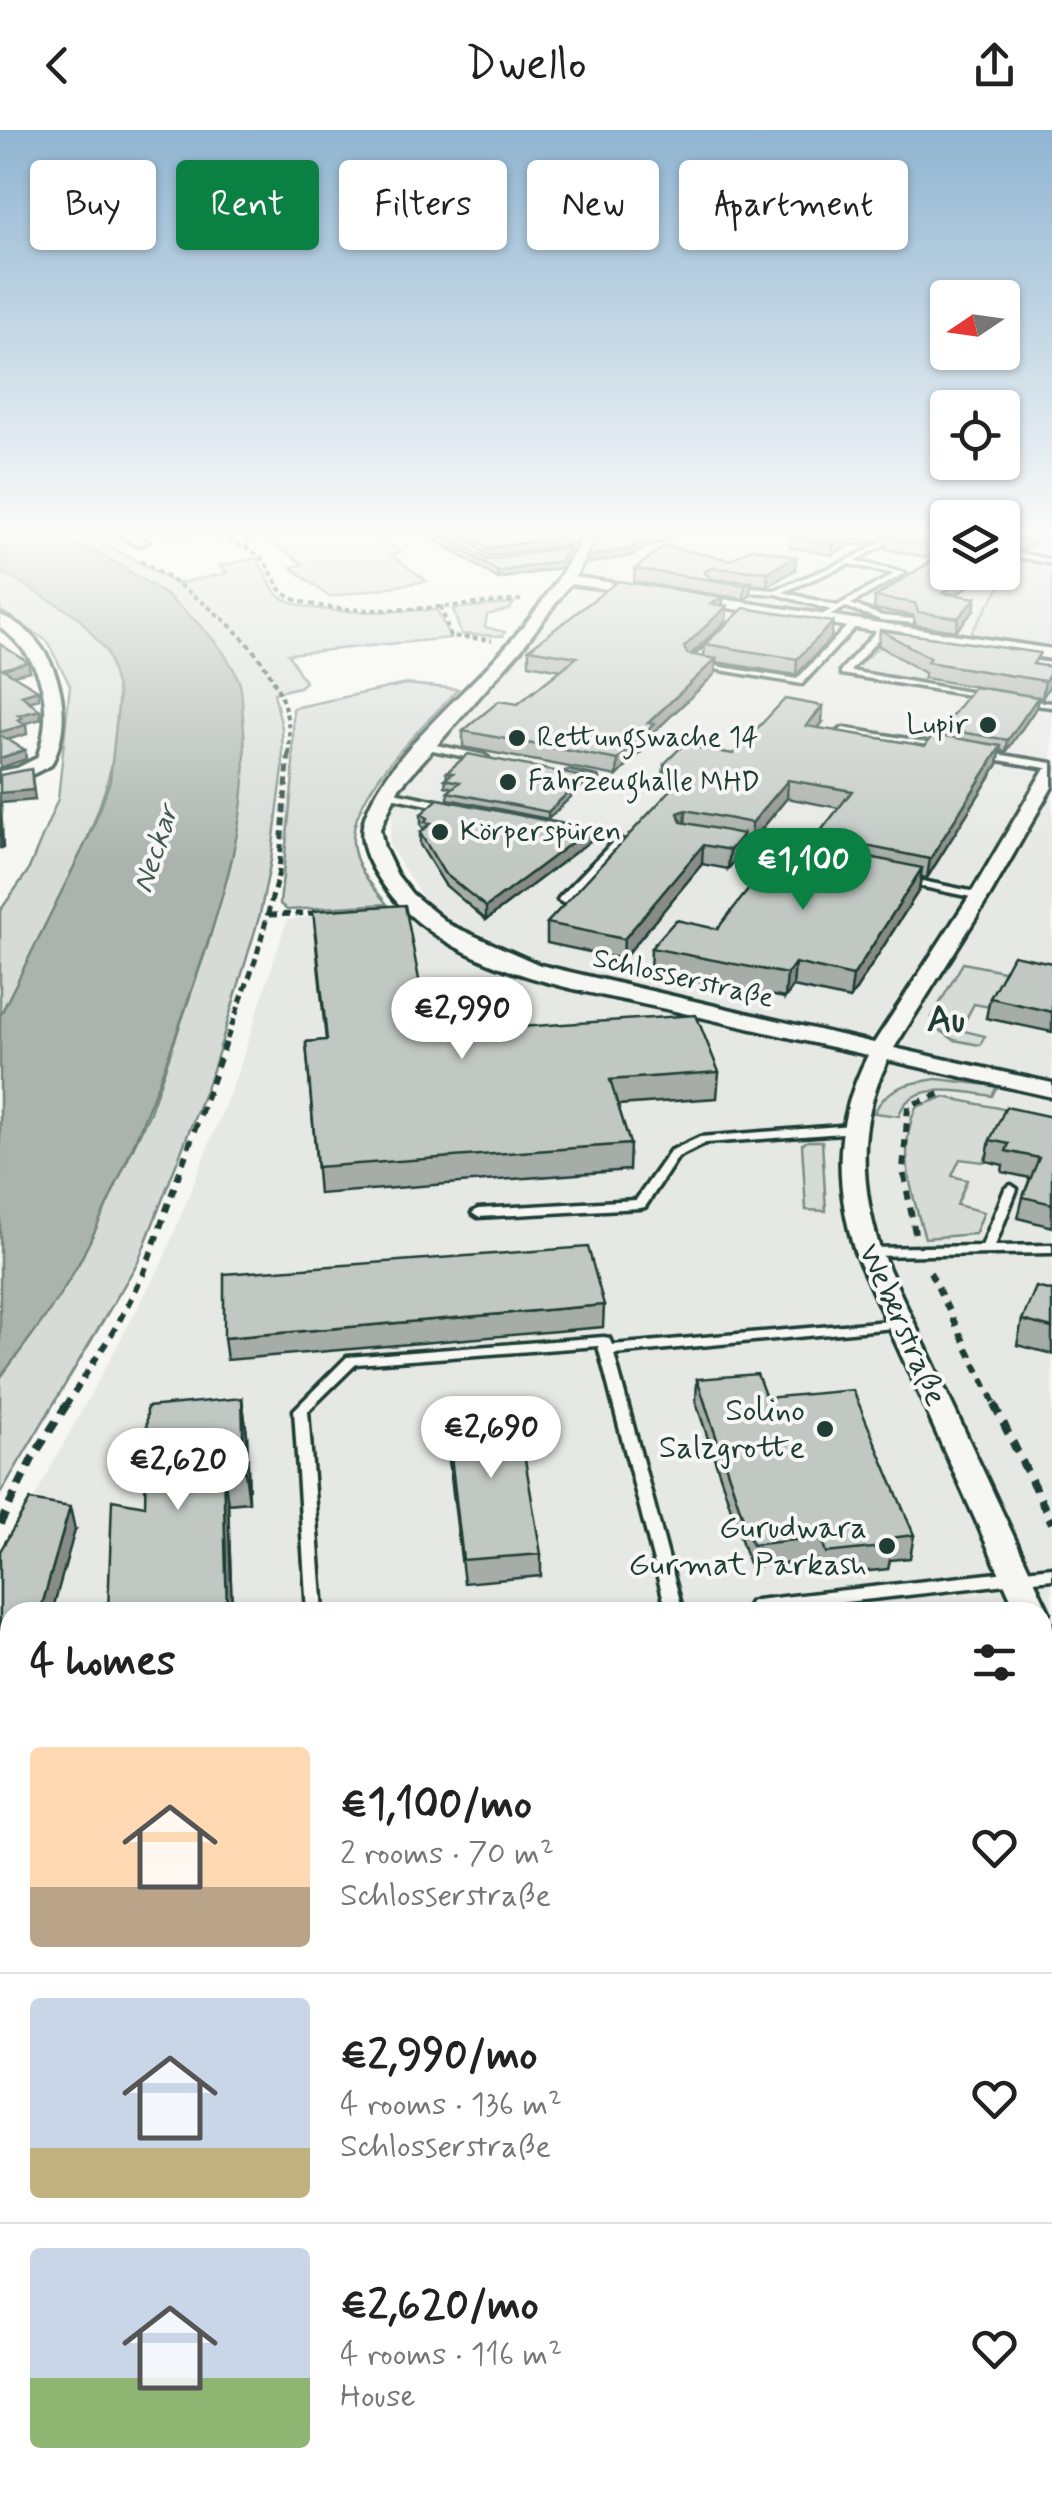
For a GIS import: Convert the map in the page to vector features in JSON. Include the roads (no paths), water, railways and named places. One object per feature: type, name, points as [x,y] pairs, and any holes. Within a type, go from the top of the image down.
[{"type":"street","points":[[0,776],[21,773],[45,761],[55,702],[51,677],[29,642]]},
{"type":"street","name":"Schlosserstraße","points":[[518,642],[384,794],[370,830],[380,866],[407,903],[439,929],[485,954],[556,978],[1052,1090]]},
{"type":"street","points":[[956,642],[1052,654]]},
{"type":"street","name":"Weberstraße","points":[[1029,1602],[868,1252],[859,1225],[852,1130],[862,1093],[883,1052],[980,896],[1052,769]]},
{"type":"lane","points":[[714,642],[690,664],[799,682],[837,642]]},
{"type":"lane","points":[[871,642],[844,672],[997,702],[927,696]]},
{"type":"lane","points":[[929,642],[1052,665]]},
{"type":"lane","points":[[1052,705],[1015,704],[1052,714]]},
{"type":"lane","points":[[844,731],[957,750]]},
{"type":"lane","points":[[426,746],[501,761]]},
{"type":"lane","points":[[976,754],[1052,769]]},
{"type":"lane","points":[[557,773],[594,780]]},
{"type":"lane","points":[[384,794],[456,808]]},
{"type":"lane","points":[[562,900],[620,840],[566,830]]},
{"type":"lane","points":[[721,842],[814,862]]},
{"type":"lane","points":[[888,877],[980,896]]},
{"type":"lane","points":[[478,1213],[640,1204],[674,1154],[704,1140],[852,1130]]},
{"type":"lane","points":[[988,1248],[1011,1188]]},
{"type":"lane","points":[[868,1252],[1052,1249]]},
{"type":"lane","points":[[607,1350],[900,1324]]},
{"type":"lane","points":[[315,1602],[301,1410],[352,1360],[604,1340],[672,1602]]},
{"type":"lane","points":[[791,1602],[1052,1572]]},
{"type":"water","name":"Neckar","points":[[99,642],[215,642],[222,651],[239,681],[242,695],[245,753],[239,823],[202,960],[154,1094],[112,1194],[81,1259],[53,1305],[0,1378],[0,1016],[92,830],[110,781],[119,696],[107,652]]},
{"type":"place","name":"Lupir","points":[[988,725]]},
{"type":"place","name":"Rettungswache 14","points":[[517,738]]},
{"type":"place","name":"Fahrzeughalle MHD","points":[[508,782]]},
{"type":"place","name":"Körperspüren","points":[[440,832]]},
{"type":"place","name":"Solino Salzgrotte","points":[[825,1429]]},
{"type":"place","name":"Gurudwara Gurmat Parkash","points":[[887,1546]]},
{"type":"district","name":"Au","points":[[946,1020]]}]
